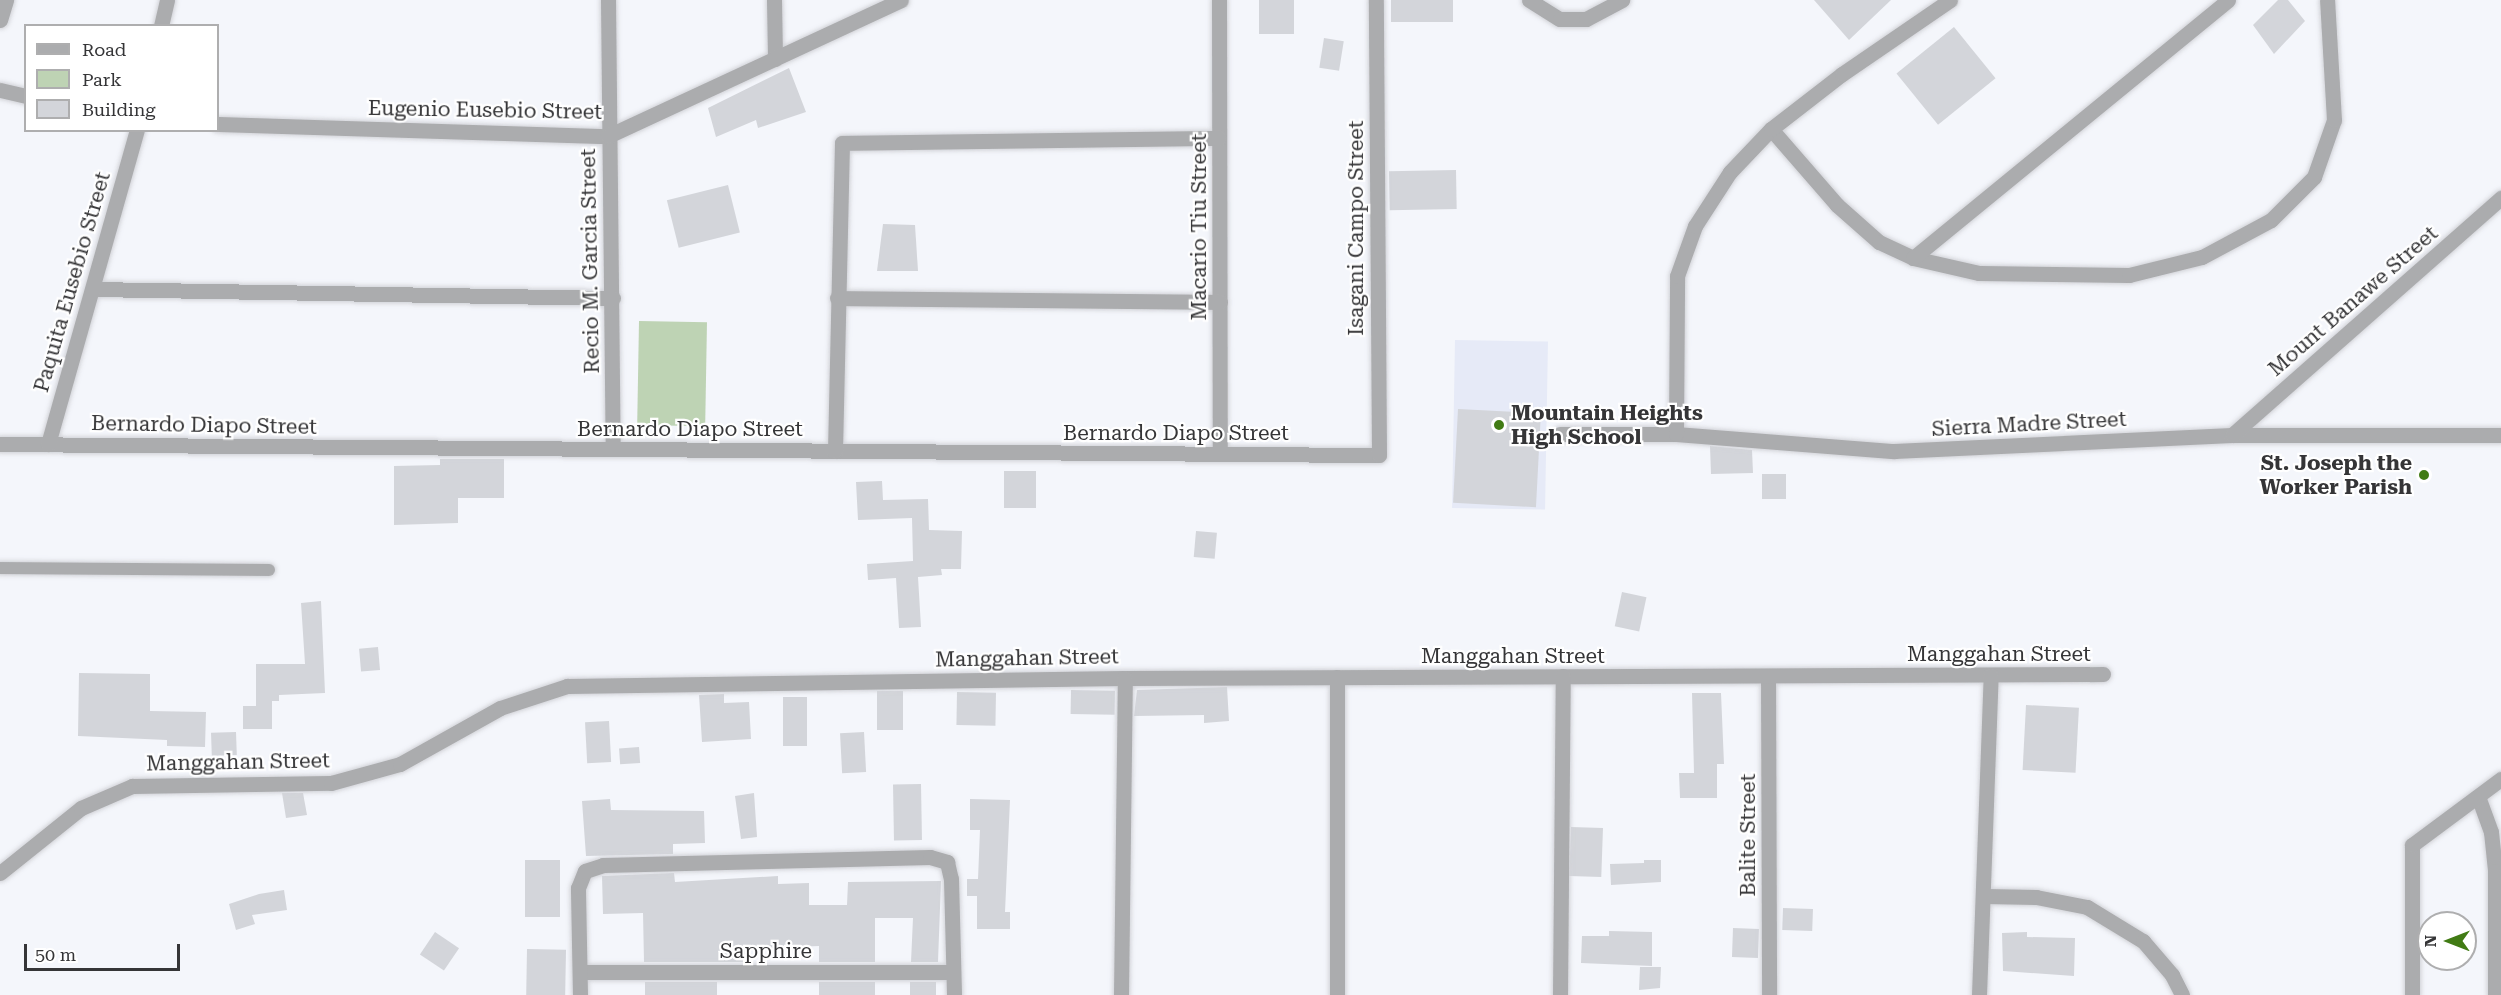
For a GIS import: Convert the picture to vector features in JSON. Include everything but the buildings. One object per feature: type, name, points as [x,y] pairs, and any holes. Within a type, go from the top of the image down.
[{"type":"street","points":[[0,20],[6,0]]},
{"type":"street","points":[[161,24],[167,0]]},
{"type":"street","name":"Recio M. Garcia Street","points":[[608,0],[613,449]]},
{"type":"street","points":[[774,0],[775,59]]},
{"type":"street","name":"Eugenio Eusebio Street","points":[[219,124],[608,136],[901,0]]},
{"type":"street","name":"Macario Tiu Street","points":[[1219,0],[1220,454]]},
{"type":"street","name":"Isagani Campo Street","points":[[1376,0],[1379,455]]},
{"type":"street","points":[[1528,0],[1560,19],[1586,19],[1622,0]]},
{"type":"street","points":[[1676,434],[1677,276],[1695,226],[1730,172],[1772,129],[1842,74],[1950,0]]},
{"type":"street","points":[[1913,258],[2228,0]]},
{"type":"street","points":[[1772,129],[1837,205],[1879,242],[1913,258],[1979,273],[2129,275],[2202,257],[2271,220],[2314,177],[2334,120],[2327,0]]},
{"type":"street","points":[[0,90],[24,96]]},
{"type":"street","name":"Paquita Eusebio Street","points":[[48,444],[136,132]]},
{"type":"street","points":[[835,451],[842,142],[1220,138]]},
{"type":"street","name":"Mount Banawe Street","points":[[2232,435],[2501,198]]},
{"type":"street","points":[[93,289],[613,298]]},
{"type":"street","points":[[837,298],[1220,302]]},
{"type":"street","name":"Sierra Madre Street","points":[[1560,434],[1676,434],[1894,451],[2232,435],[2501,435]]},
{"type":"street","name":"Bernardo Diapo Street","points":[[0,444],[1379,455]]},
{"type":"street","name":"Manggahan Street","points":[[0,873],[81,808],[132,786],[331,783],[400,764],[500,708],[567,686],[1125,678],[2103,674]]},
{"type":"street","points":[[1979,995],[1985,896],[1990,675]]},
{"type":"street","points":[[1560,995],[1563,676]]},
{"type":"street","name":"Balite Street","points":[[1768,676],[1769,995]]},
{"type":"street","points":[[1337,677],[1337,995]]},
{"type":"street","points":[[1121,995],[1125,678]]},
{"type":"street","points":[[2412,995],[2412,845],[2479,799],[2501,779]]},
{"type":"street","points":[[2479,799],[2492,832],[2495,871],[2495,995]]},
{"type":"street","points":[[580,995],[578,888],[585,871],[603,865],[930,857],[947,862],[951,879],[954,995]]},
{"type":"street","points":[[1985,896],[2036,897],[2087,907],[2143,940],[2172,975],[2182,995]]},
{"type":"street","name":"Sapphire","points":[[579,972],[953,972]]},
{"type":"lane","points":[[0,568],[269,570]]},
{"type":"shaded area","name":"Mountain Heights High School","points":[[1455,340],[1548,342],[1545,510],[1452,508]]},
{"type":"green space","points":[[639,321],[707,322],[705,426],[637,425]]},
{"type":"place","name":"Mountain Heights High School","points":[[1499,425]]},
{"type":"place","name":"St. Joseph the Worker Parish","points":[[2424,475]]}]
